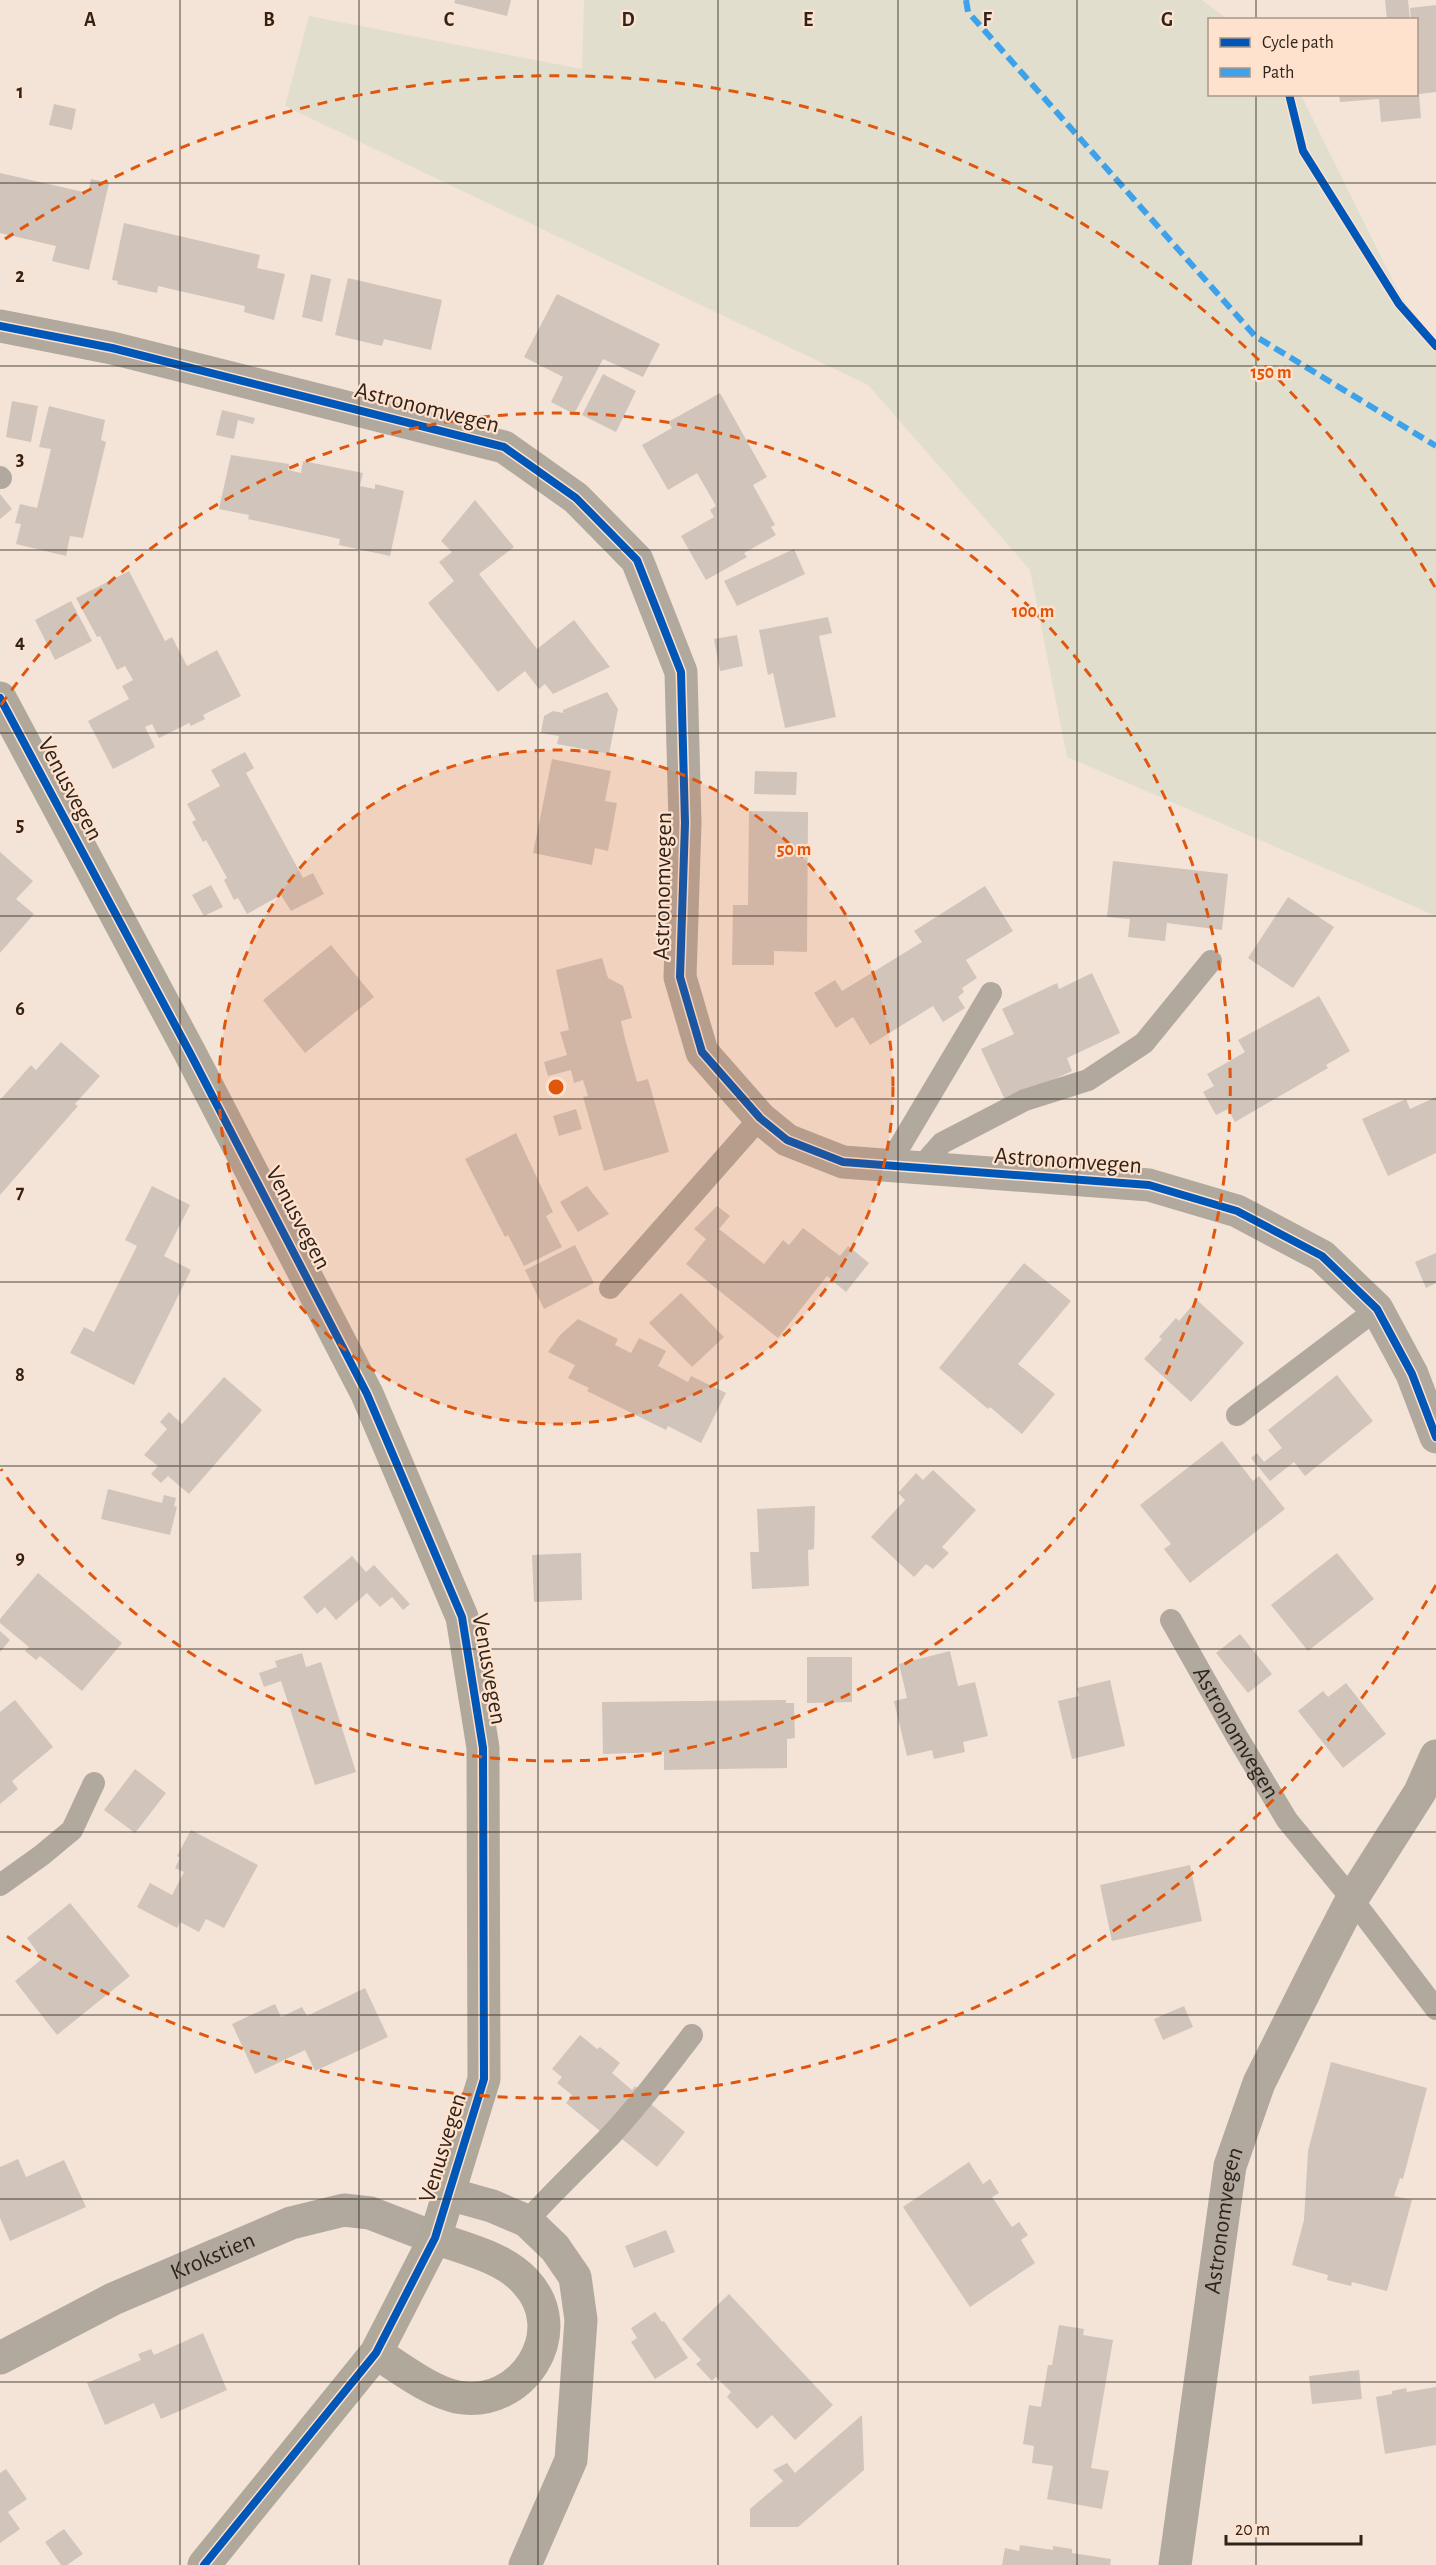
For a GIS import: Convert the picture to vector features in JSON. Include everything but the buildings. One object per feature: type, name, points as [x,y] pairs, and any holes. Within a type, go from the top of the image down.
[{"type":"street","name":"Astronomvegen","points":[[0,326],[112,348],[504,447],[576,498],[637,560],[681,672],[685,823],[680,977],[702,1052],[760,1118],[787,1140],[843,1162],[1149,1185],[1237,1210],[1322,1256],[1377,1309],[1412,1374],[1436,1437]]},
{"type":"street","name":"Venusvegen","points":[[0,698],[190,1053],[367,1394],[462,1617],[483,1748],[484,2079],[435,2238],[376,2353],[204,2565]]},
{"type":"street","name":"Astronomvegen","points":[[1175,2565],[1230,2166],[1259,2083],[1352,1899],[1420,1792],[1436,1756]]},
{"type":"street","points":[[449,2194],[492,2206],[527,2221],[555,2248],[575,2277],[581,2320],[571,2460],[525,2565]]},
{"type":"street","name":"Krokstien","points":[[0,2358],[113,2299],[291,2223],[344,2210],[370,2213],[435,2238]]},
{"type":"street","name":"Venusvegen","points":[[376,2353],[434,2388],[455,2397],[477,2399],[499,2394],[518,2382],[533,2365],[541,2345],[544,2323],[538,2301],[526,2282],[510,2267],[435,2238]]},
{"type":"lane","points":[[904,1167],[942,1143],[1025,1100],[1088,1080],[1144,1043],[1211,961]]},
{"type":"lane","points":[[904,1167],[991,993]]},
{"type":"lane","points":[[610,1288],[760,1118]]},
{"type":"lane","points":[[1237,1415],[1377,1309]]},
{"type":"lane","name":"Astronomvegen","points":[[1171,1620],[1287,1820],[1352,1899],[1436,2009]]},
{"type":"lane","points":[[0,1884],[42,1855],[72,1830],[94,1783]]},
{"type":"lane","points":[[527,2221],[563,2181],[612,2134],[652,2088],[692,2035]]},
{"type":"shaded area","points":[[584,0],[1202,0],[1226,18],[1208,18],[1208,96],[1301,96],[1398,291],[1436,345],[1436,916],[1067,757],[1030,570],[868,385],[285,106],[309,16],[582,69]]},
{"type":"marked path","points":[[966,0],[968,12],[1255,336],[1436,446]]},
{"type":"cycle path","points":[[1289,96],[1303,151],[1399,304],[1436,346]]},
{"type":"cycle path","points":[[0,326],[112,348],[504,447],[576,498],[637,560],[681,672],[685,823],[680,977],[702,1052],[760,1118],[787,1140],[843,1162],[1149,1185],[1237,1211],[1322,1256],[1377,1309],[1412,1374],[1436,1437]]},
{"type":"cycle path","points":[[0,698],[190,1053],[367,1394],[462,1617],[483,1748],[484,2079],[435,2238],[376,2353],[204,2565]]}]
